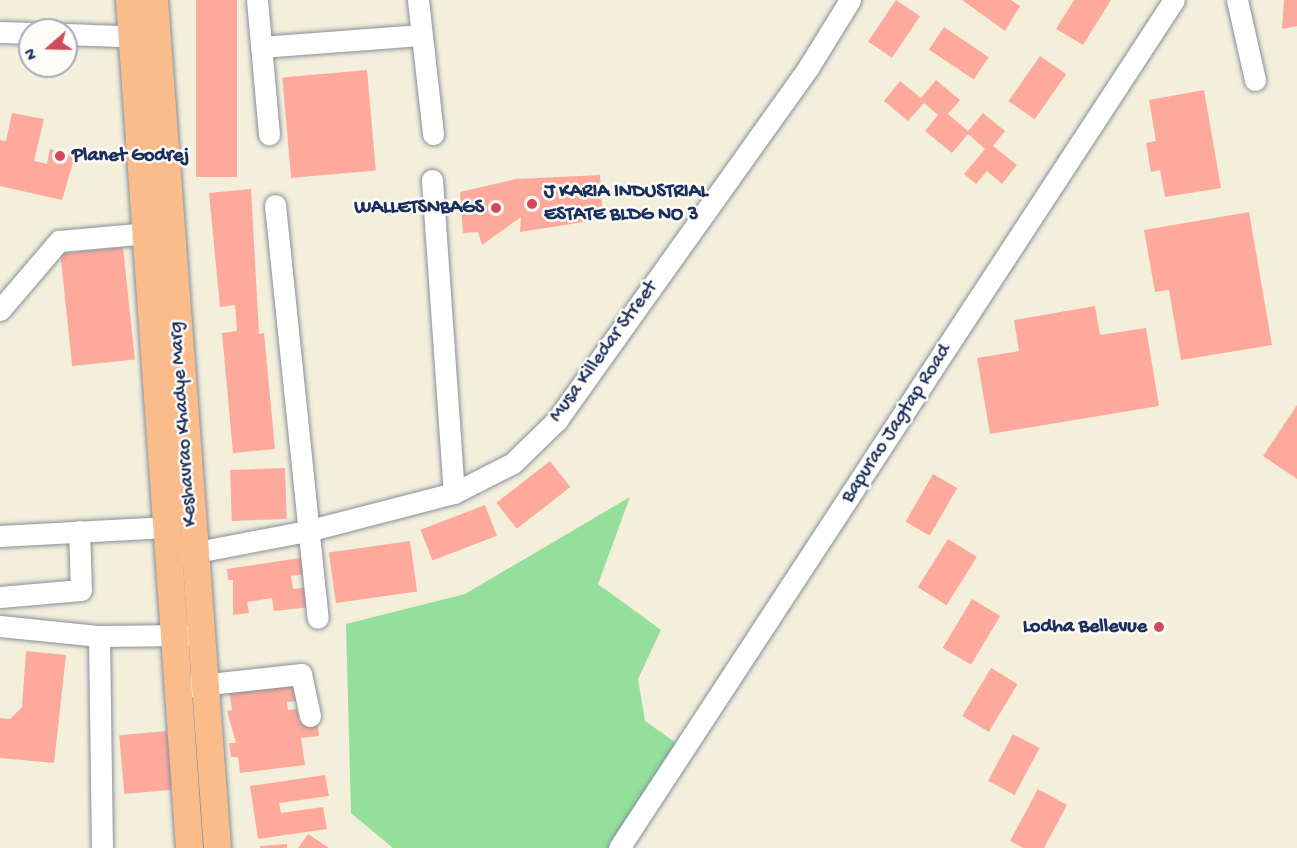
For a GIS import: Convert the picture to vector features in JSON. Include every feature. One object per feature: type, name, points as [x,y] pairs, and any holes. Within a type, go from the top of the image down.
[{"type":"main road","name":"Keshavrao Khadye Marg","points":[[129,0],[144,37],[181,554],[174,636],[189,848]]},
{"type":"main road","name":"Keshavrao Khadye Marg","points":[[144,37],[154,0]]},
{"type":"main road","name":"Keshavrao Khadye Marg","points":[[158,232],[167,527],[181,554],[201,635],[216,848]]},
{"type":"street","points":[[257,0],[269,134]]},
{"type":"street","points":[[418,0],[433,134]]},
{"type":"street","name":"Musa Killedar Street","points":[[181,554],[307,531],[454,493],[513,463],[557,420],[808,68],[850,0]]},
{"type":"street","name":"Bapurao Jagtap Road","points":[[619,848],[1174,0]]},
{"type":"street","points":[[1237,0],[1255,80]]},
{"type":"street","points":[[0,32],[18,33]]},
{"type":"street","points":[[78,34],[144,37]]},
{"type":"street","points":[[261,47],[421,35]]},
{"type":"street","points":[[432,180],[454,493]]},
{"type":"street","points":[[275,205],[307,531],[318,618]]},
{"type":"street","points":[[0,310],[59,241],[158,232]]},
{"type":"street","points":[[0,536],[167,527]]},
{"type":"street","points":[[0,597],[81,590],[79,531]]},
{"type":"street","points":[[0,626],[99,636],[201,635]]},
{"type":"street","points":[[99,636],[102,848]]},
{"type":"street","points":[[178,688],[301,674],[310,716]]},
{"type":"green space","points":[[630,497],[598,584],[661,630],[638,679],[645,721],[683,748],[618,848],[393,848],[351,813],[346,624],[465,594]]},
{"type":"building","points":[[196,0],[237,0],[237,177],[196,177]]},
{"type":"building","points":[[896,0],[920,16],[892,58],[868,41]]},
{"type":"building","points":[[962,0],[1011,0],[1020,6],[1005,31]]},
{"type":"building","points":[[1074,0],[1111,0],[1083,45],[1056,29]]},
{"type":"building","points":[[1284,0],[1297,0],[1297,26],[1282,29]]},
{"type":"building","points":[[944,27],[989,57],[974,80],[929,49]]},
{"type":"building","points":[[1040,56],[1066,74],[1035,119],[1008,101]]},
{"type":"building","points":[[367,70],[376,171],[291,178],[282,77]]},
{"type":"building","points":[[936,80],[960,100],[948,114],[968,131],[983,113],[1005,131],[993,146],[1017,165],[1002,184],[987,171],[976,184],[964,174],[985,149],[968,134],[952,153],[925,131],[938,115],[924,103],[908,121],[884,101],[900,81],[921,98]]},
{"type":"building","points":[[1204,90],[1221,188],[1165,197],[1160,170],[1151,172],[1146,143],[1156,141],[1149,100]]},
{"type":"building","name":"Planet Godrej","points":[[12,113],[44,119],[34,161],[47,164],[50,149],[75,156],[62,200],[0,186],[0,140],[6,141]]},
{"type":"building","name":"J KARIA INDUSTRIAL ESTATE BLDG NO 3","points":[[600,175],[603,219],[520,232],[521,217],[482,245],[478,232],[463,233],[460,192],[516,179]]},
{"type":"building","points":[[251,189],[259,334],[264,333],[275,449],[233,453],[222,333],[237,331],[235,305],[220,307],[209,193]]},
{"type":"building","points":[[1249,212],[1272,345],[1181,360],[1169,290],[1155,292],[1144,230]]},
{"type":"building","points":[[123,247],[135,359],[72,366],[60,254]]},
{"type":"building","points":[[1095,306],[1100,335],[1146,328],[1159,406],[990,434],[977,358],[1019,351],[1014,320]]},
{"type":"building","points":[[1297,405],[1297,479],[1263,456]]},
{"type":"building","points":[[550,461],[570,487],[517,529],[496,503]]},
{"type":"building","points":[[285,468],[287,519],[232,521],[230,470]]},
{"type":"building","points":[[933,474],[957,488],[930,536],[906,522]]},
{"type":"building","points":[[485,505],[497,536],[432,561],[421,530]]},
{"type":"building","points":[[948,539],[977,557],[947,605],[918,587]]},
{"type":"building","points":[[410,541],[417,592],[336,603],[329,552]]},
{"type":"building","points":[[306,557],[308,574],[291,576],[293,589],[309,587],[311,607],[274,611],[272,598],[247,602],[249,613],[233,615],[233,580],[228,580],[227,569]]},
{"type":"building","points":[[972,599],[1000,616],[971,665],[943,648]]},
{"type":"building","points":[[26,651],[66,655],[54,763],[0,758],[0,718],[10,719],[22,707]]},
{"type":"building","points":[[991,668],[1018,684],[989,732],[962,716]]},
{"type":"building","points":[[299,680],[296,701],[287,702],[288,710],[297,709],[299,721],[317,719],[319,736],[301,738],[305,765],[240,773],[238,757],[231,757],[229,743],[236,743],[227,711],[232,710],[229,689]]},
{"type":"building","points":[[167,731],[172,790],[124,794],[119,735]]},
{"type":"building","points":[[1013,734],[1039,748],[1015,795],[988,781]]},
{"type":"building","points":[[325,775],[329,796],[279,803],[281,813],[323,807],[327,829],[258,839],[250,786]]},
{"type":"building","points":[[1038,789],[1067,805],[1044,848],[1023,848],[1010,841]]},
{"type":"building","points":[[308,834],[329,848],[298,848]]},
{"type":"building","points":[[287,844],[287,848],[260,848],[260,846]]},
{"type":"place","name":"Planet Godrej","points":[[60,156]]},
{"type":"place","name":"J KARIA INDUSTRIAL ESTATE BLDG NO 3","points":[[532,204]]},
{"type":"place","name":"WALLETSNBAGS","points":[[496,208]]},
{"type":"place","name":"Lodha Bellevue","points":[[1159,627]]}]
